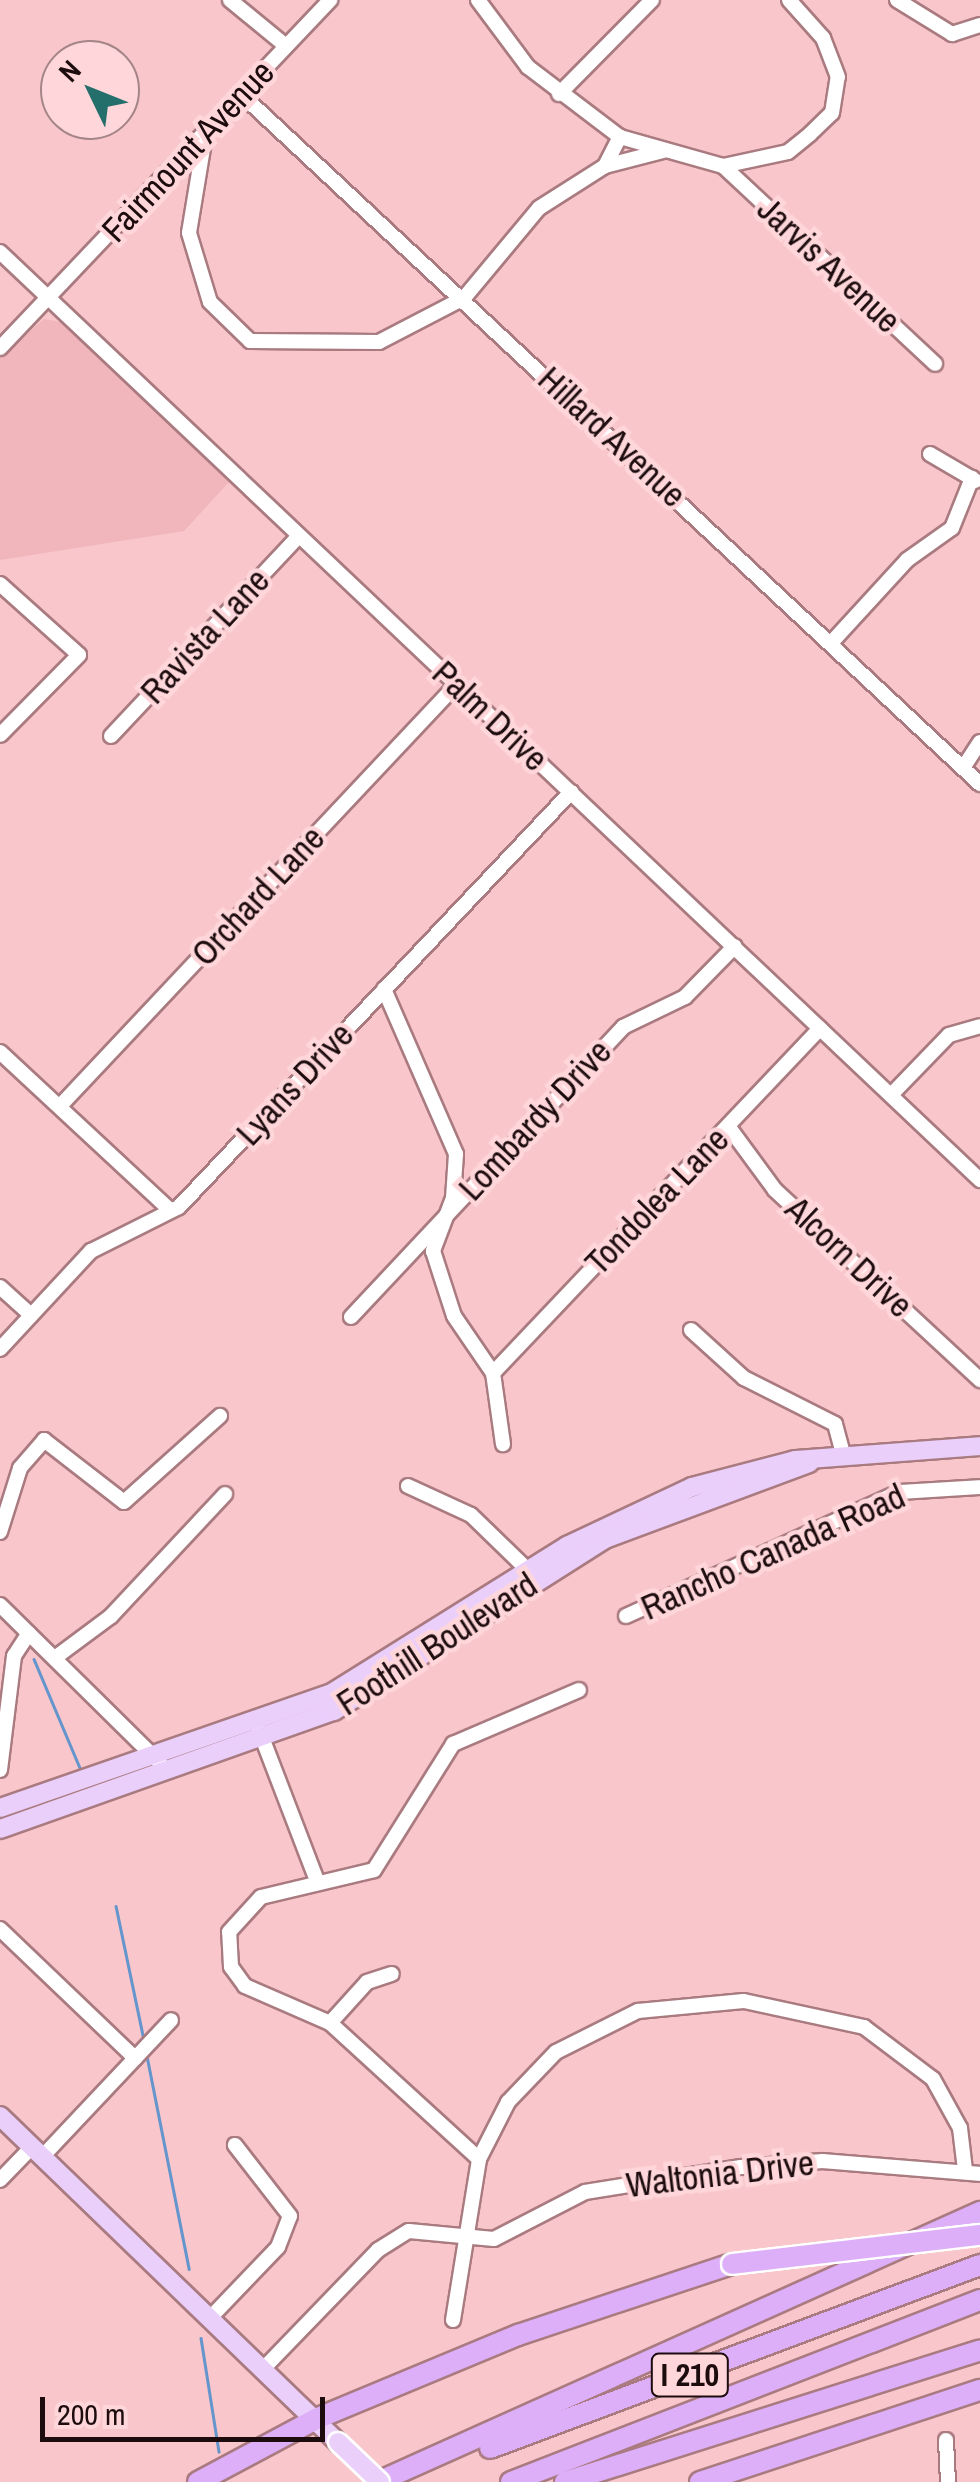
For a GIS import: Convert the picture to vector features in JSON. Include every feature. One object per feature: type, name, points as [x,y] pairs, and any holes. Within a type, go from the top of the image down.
[{"type":"highway","points":[[379,2482],[980,2212]]},
{"type":"highway","points":[[198,2482],[316,2419],[637,2290],[732,2264],[980,2235]]},
{"type":"highway","name":"I 210","points":[[398,2482],[980,2265]]},
{"type":"highway","name":"I 210","points":[[512,2482],[980,2300]]},
{"type":"highway","points":[[565,2482],[980,2350]]},
{"type":"highway","points":[[700,2482],[980,2390]]},
{"type":"main road","name":"Foothill Boulevard","points":[[0,1808],[160,1764],[363,1698],[533,1575],[663,1498],[764,1465],[980,1446]]},
{"type":"main road","name":"Foothill Boulevard","points":[[0,1829],[160,1764]]},
{"type":"main road","points":[[0,2116],[379,2482]]},
{"type":"street","points":[[230,0],[286,46]]},
{"type":"street","name":"Fairmount Avenue","points":[[0,348],[330,0]]},
{"type":"street","points":[[478,0],[559,94],[620,137],[723,166],[788,152],[832,113],[830,54],[789,0]]},
{"type":"street","points":[[559,94],[652,0]]},
{"type":"street","points":[[897,0],[942,31],[975,26],[980,41]]},
{"type":"street","name":"Hillard Avenue","points":[[241,94],[464,298],[980,784]]},
{"type":"street","points":[[206,130],[189,233],[210,302],[250,341],[379,342],[464,298],[539,208],[605,166],[671,149]]},
{"type":"street","points":[[605,166],[620,137]]},
{"type":"street","name":"Jarvis Avenue","points":[[723,166],[935,364]]},
{"type":"street","name":"Palm Drive","points":[[0,252],[46,302],[980,1180]]},
{"type":"street","points":[[830,643],[907,560],[952,528],[976,482],[930,454]]},
{"type":"street","name":"Ravista Lane","points":[[112,736],[298,536]]},
{"type":"street","points":[[0,584],[80,655],[0,735]]},
{"type":"street","name":"Orchard Lane","points":[[60,1106],[456,685]]},
{"type":"street","points":[[963,768],[980,742]]},
{"type":"street","name":"Lyans Drive","points":[[0,1349],[91,1251],[171,1211],[571,792]]},
{"type":"street","name":"Lombardy Drive","points":[[351,1317],[623,1027],[685,996],[735,946]]},
{"type":"street","points":[[384,990],[456,1154],[447,1213],[434,1244],[442,1284],[493,1372],[503,1444]]},
{"type":"street","points":[[891,1095],[949,1035],[980,1026]]},
{"type":"street","name":"Tondolea Lane","points":[[493,1372],[820,1028]]},
{"type":"street","points":[[0,1052],[171,1211]]},
{"type":"street","name":"Alcorn Drive","points":[[728,1126],[775,1190],[980,1380]]},
{"type":"street","points":[[0,1287],[31,1315]]},
{"type":"street","points":[[690,1330],[744,1378],[835,1424],[844,1458]]},
{"type":"street","points":[[0,1532],[20,1468],[44,1440],[124,1502],[220,1416]]},
{"type":"street","points":[[408,1486],[471,1515],[533,1575]]},
{"type":"street","name":"Rancho Canada Road","points":[[626,1616],[900,1492],[980,1488]]},
{"type":"street","points":[[56,1657],[110,1616],[224,1494]]},
{"type":"street","points":[[0,1605],[160,1764]]},
{"type":"street","points":[[0,1770],[14,1656],[29,1633]]},
{"type":"street","points":[[479,2159],[330,2023],[246,1986],[228,1953],[246,1906],[380,1864],[453,1744],[579,1690]]},
{"type":"street","points":[[260,1731],[318,1883]]},
{"type":"street","points":[[0,1929],[135,2058]]},
{"type":"street","points":[[330,2023],[367,1982],[392,1974]]},
{"type":"street","points":[[453,2320],[470,2238],[479,2159],[508,2102],[578,2038],[638,2011],[744,2001],[817,2011],[887,2038],[946,2099],[973,2172]]},
{"type":"street","points":[[0,2180],[37,2152],[171,2020]]},
{"type":"street","points":[[210,2318],[278,2247],[290,2216],[279,2190],[234,2145]]},
{"type":"street","name":"Waltonia Drive","points":[[264,2368],[387,2242],[409,2232],[494,2240],[586,2192],[655,2177],[824,2161],[973,2172]]},
{"type":"street","points":[[946,2440],[948,2482]]},
{"type":"shaded area","points":[[44,319],[61,322],[229,482],[184,531],[0,560],[0,357]]},
{"type":"waterway","points":[[34,1659],[80,1768]]},
{"type":"waterway","points":[[116,1906],[143,2035]]},
{"type":"waterway","points":[[147,2056],[189,2269]]},
{"type":"waterway","points":[[201,2338],[219,2452]]}]
